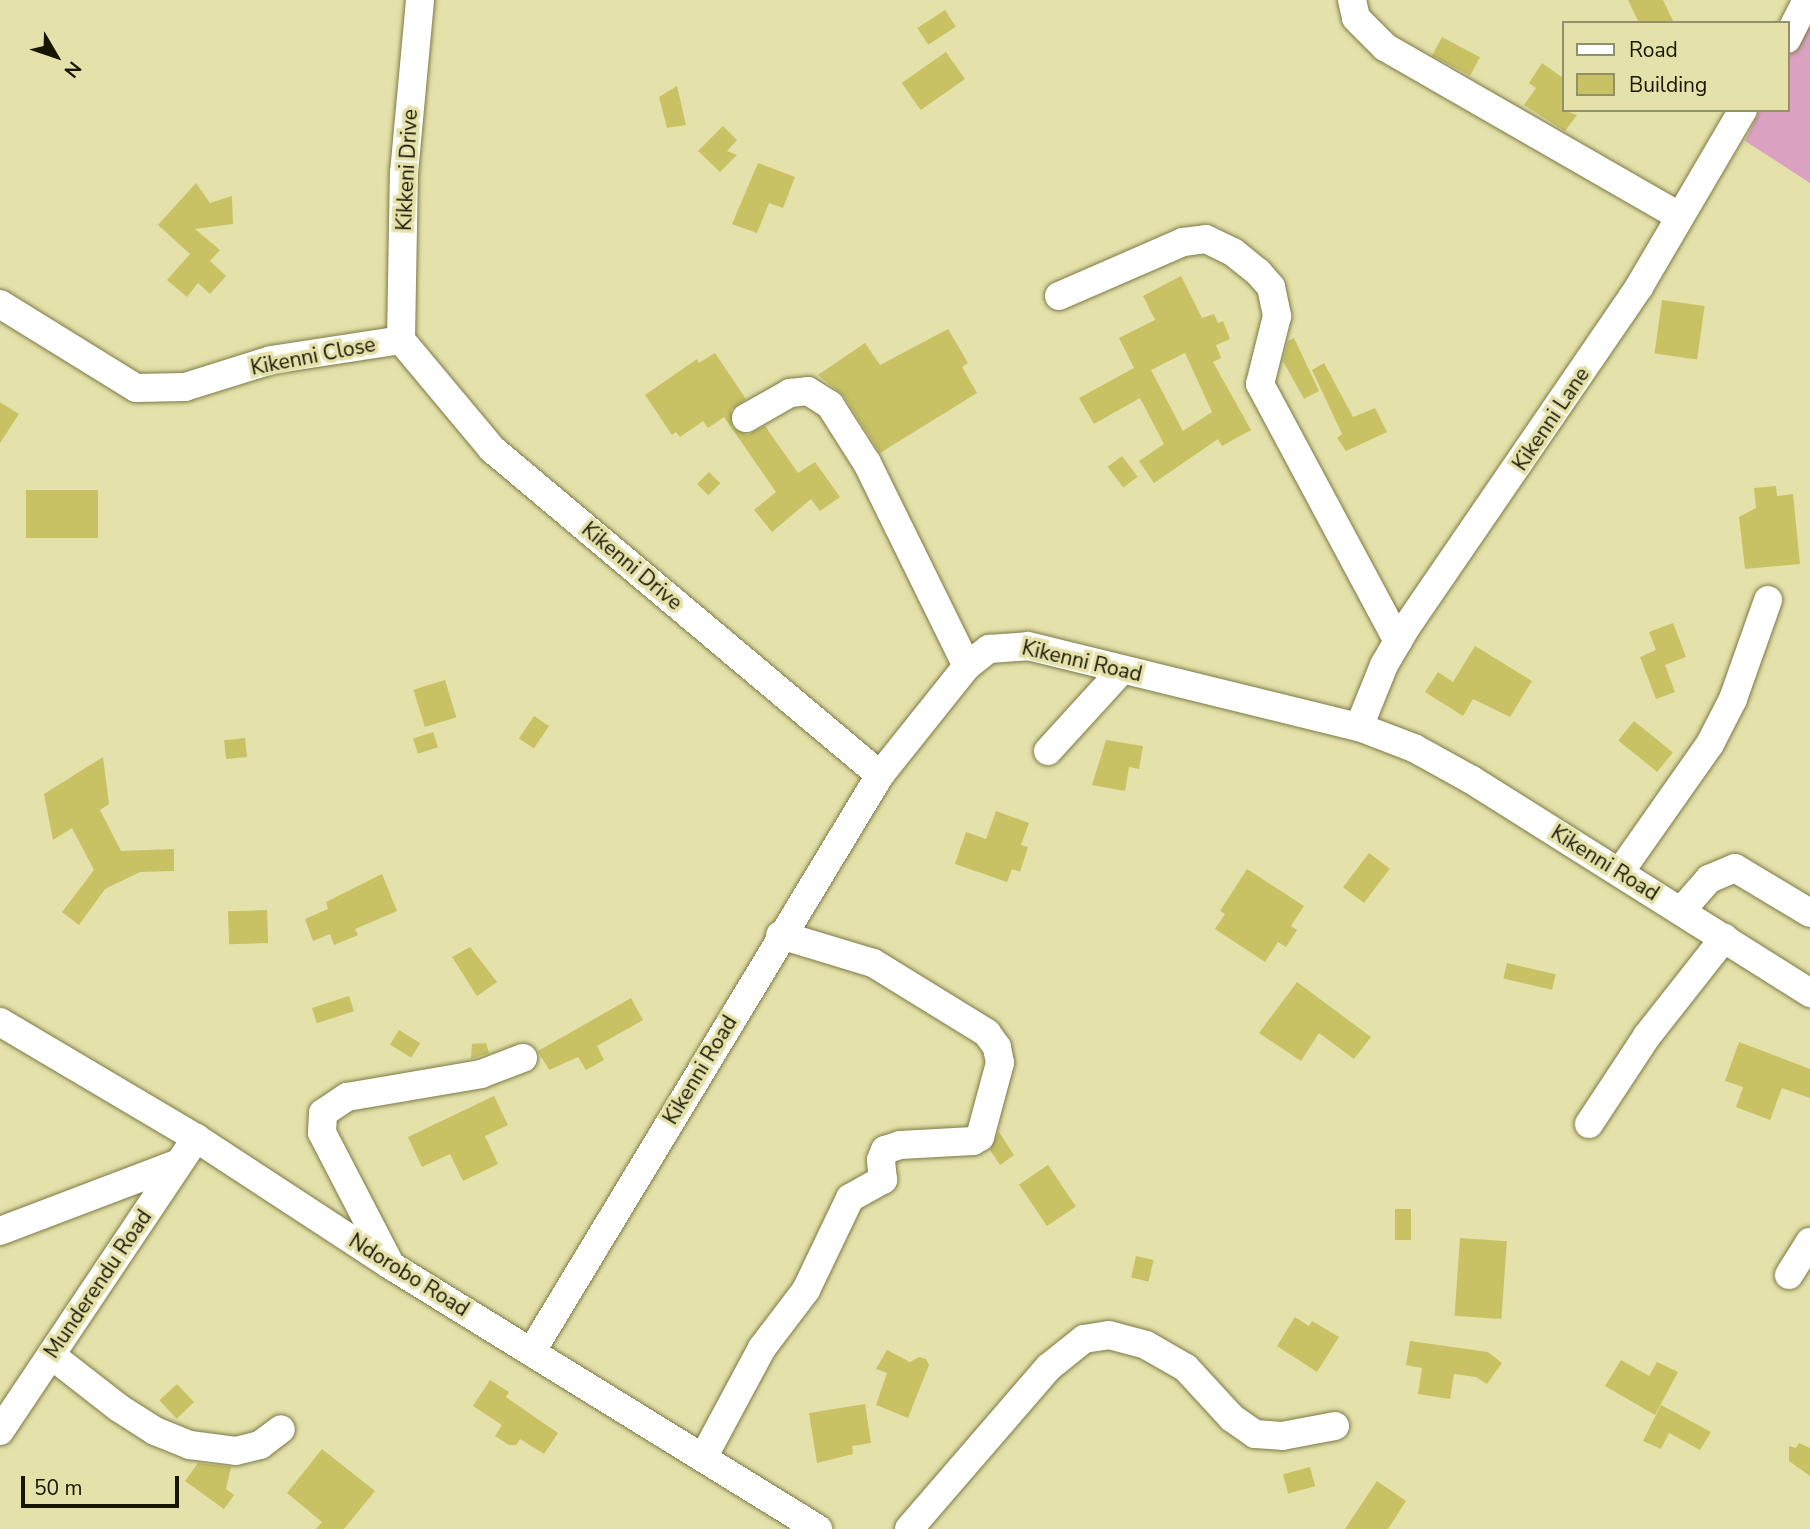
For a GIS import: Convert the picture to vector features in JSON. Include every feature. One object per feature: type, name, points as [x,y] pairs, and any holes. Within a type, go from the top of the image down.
[{"type":"street","name":"Kikkeni Drive","points":[[401,340],[404,173],[420,0]]},
{"type":"street","points":[[1352,0],[1356,18],[1385,47],[1679,216]]},
{"type":"street","points":[[1789,35],[1807,0]]},
{"type":"street","name":"Kikenni Lane","points":[[1359,727],[1398,641],[1639,287],[1742,112]]},
{"type":"street","points":[[1059,296],[1195,241],[1206,239],[1233,252],[1258,272],[1271,287],[1277,316],[1260,384],[1398,641]]},
{"type":"street","name":"Kikenni Close","points":[[0,304],[136,388],[186,387],[271,360],[401,340]]},
{"type":"street","name":"Kikenni Drive","points":[[401,340],[492,449],[880,775]]},
{"type":"street","points":[[746,418],[790,393],[808,391],[830,405],[867,463],[967,666]]},
{"type":"street","points":[[1620,872],[1710,744],[1733,699],[1768,600]]},
{"type":"street","name":"Kikenni Road","points":[[533,1351],[780,935],[880,775],[967,666],[989,649],[1006,645],[1028,646],[1359,727],[1413,748],[1472,780],[1810,993]]},
{"type":"street","points":[[1048,751],[1122,670]]},
{"type":"street","points":[[1681,911],[1709,878],[1735,868],[1810,913]]},
{"type":"street","points":[[704,1458],[762,1348],[806,1290],[850,1198],[883,1180],[881,1160],[885,1150],[900,1145],[973,1141],[980,1136],[1000,1063],[997,1047],[987,1033],[873,963],[780,935]]},
{"type":"street","points":[[1589,1124],[1647,1035],[1724,938]]},
{"type":"street","name":"Ndorobo Road","points":[[0,1022],[196,1138],[390,1265],[818,1529]]},
{"type":"street","points":[[390,1265],[322,1133],[323,1113],[347,1097],[481,1074],[523,1058]]},
{"type":"street","name":"Munderendu Road","points":[[0,1431],[196,1138]]},
{"type":"street","points":[[0,1231],[179,1163]]},
{"type":"street","points":[[1789,1275],[1810,1242]]},
{"type":"street","points":[[909,1529],[1049,1367],[1084,1339],[1109,1335],[1146,1345],[1186,1368],[1232,1418],[1255,1434],[1282,1436],[1335,1426]]},
{"type":"street","points":[[51,1355],[128,1414],[190,1445],[236,1451],[260,1445],[281,1429]]},
{"type":"shaded area","points":[[1810,5],[1810,183],[1745,141],[1759,112],[1789,112],[1789,49]]},
{"type":"building","points":[[1628,0],[1663,0],[1673,21],[1638,21]]},
{"type":"building","points":[[945,10],[956,27],[928,45],[917,28]]},
{"type":"building","points":[[1442,37],[1480,57],[1470,76],[1432,56]]},
{"type":"building","points":[[946,52],[965,79],[921,110],[902,83]]},
{"type":"building","points":[[1542,63],[1562,77],[1562,112],[1577,115],[1565,131],[1524,105],[1536,88],[1529,83]]},
{"type":"building","points":[[677,86],[686,125],[667,128],[659,97]]},
{"type":"building","points":[[723,126],[737,140],[727,151],[737,155],[720,172],[698,151]]},
{"type":"building","points":[[758,163],[795,177],[783,208],[769,203],[757,233],[732,224]]},
{"type":"building","points":[[196,183],[210,203],[232,196],[233,224],[195,229],[220,250],[210,261],[226,276],[210,294],[198,283],[187,297],[167,280],[190,254],[158,225]]},
{"type":"building","points":[[1181,276],[1202,318],[1214,314],[1218,323],[1223,321],[1230,339],[1216,345],[1221,358],[1213,362],[1251,430],[1222,446],[1218,439],[1154,483],[1139,461],[1164,444],[1140,398],[1094,424],[1079,398],[1134,368],[1119,338],[1155,320],[1143,296]],"holes":[[[1185,353],[1212,412],[1183,431],[1151,370]]]},
{"type":"building","points":[[1662,300],[1705,306],[1697,359],[1654,353]]},
{"type":"building","points":[[948,329],[968,363],[962,367],[977,393],[880,453],[844,396],[818,375],[865,343],[880,365]]},
{"type":"building","points":[[1294,338],[1319,391],[1304,399],[1283,361],[1288,341]]},
{"type":"building","points":[[715,353],[746,399],[731,410],[732,427],[747,435],[765,426],[798,473],[815,462],[840,497],[820,511],[811,499],[772,532],[754,510],[776,492],[724,417],[708,428],[703,421],[680,437],[676,432],[672,435],[645,395],[697,359],[699,363]]},
{"type":"building","points":[[1324,363],[1353,417],[1375,408],[1387,432],[1346,451],[1337,438],[1342,434],[1312,370]]},
{"type":"building","points":[[0,402],[19,414],[0,443]]},
{"type":"building","points":[[1122,456],[1138,477],[1123,488],[1108,467]]},
{"type":"building","points":[[709,472],[720,483],[708,495],[697,484]]},
{"type":"building","points":[[1776,486],[1777,496],[1793,494],[1800,564],[1745,569],[1739,517],[1756,508],[1754,488]]},
{"type":"building","points":[[26,490],[98,490],[98,538],[26,538]]},
{"type":"building","points":[[1673,623],[1686,657],[1665,665],[1675,692],[1656,699],[1640,657],[1656,650],[1649,632]]},
{"type":"building","points":[[1475,646],[1532,681],[1510,717],[1473,699],[1463,716],[1425,692],[1438,672],[1453,682]]},
{"type":"building","points":[[445,680],[456,717],[425,727],[413,690]]},
{"type":"building","points":[[534,716],[549,726],[534,748],[519,738]]},
{"type":"building","points":[[1634,721],[1673,752],[1657,772],[1618,740]]},
{"type":"building","points":[[433,732],[438,747],[418,754],[413,738]]},
{"type":"building","points":[[245,738],[247,757],[226,759],[224,740]]},
{"type":"building","points":[[1106,740],[1143,746],[1139,769],[1129,767],[1125,791],[1092,785]]},
{"type":"building","points":[[103,757],[109,804],[100,810],[121,851],[174,849],[174,871],[140,872],[105,889],[79,925],[62,912],[94,870],[72,828],[53,840],[44,794]]},
{"type":"building","points":[[996,811],[1029,823],[1021,845],[1028,847],[1020,872],[1012,869],[1007,882],[955,864],[966,832],[986,839]]},
{"type":"building","points":[[1369,853],[1390,869],[1364,903],[1343,887]]},
{"type":"building","points":[[1247,869],[1304,906],[1291,926],[1297,930],[1286,947],[1278,942],[1265,962],[1215,929],[1225,914],[1220,911]]},
{"type":"building","points":[[382,874],[397,911],[355,929],[358,935],[334,945],[330,934],[313,941],[305,919],[328,909],[326,902]]},
{"type":"building","points":[[267,910],[268,943],[229,944],[228,911]]},
{"type":"building","points":[[470,947],[497,982],[477,996],[452,957]]},
{"type":"building","points":[[1507,963],[1556,974],[1552,990],[1503,979]]},
{"type":"building","points":[[1297,982],[1371,1037],[1354,1059],[1319,1033],[1301,1061],[1259,1033]]},
{"type":"building","points":[[349,996],[354,1011],[317,1023],[312,1008]]},
{"type":"building","points":[[631,998],[643,1020],[597,1046],[604,1060],[586,1070],[578,1057],[549,1070],[538,1051]]},
{"type":"building","points":[[399,1030],[420,1043],[411,1058],[390,1044]]},
{"type":"building","points":[[1739,1042],[1810,1069],[1810,1098],[1782,1088],[1770,1120],[1736,1107],[1743,1087],[1725,1081]]},
{"type":"building","points":[[486,1043],[489,1053],[471,1059],[472,1044]]},
{"type":"building","points":[[494,1096],[508,1125],[485,1136],[498,1164],[463,1181],[450,1154],[422,1167],[408,1137]]},
{"type":"building","points":[[999,1132],[1014,1155],[1000,1165],[990,1150]]},
{"type":"building","points":[[1048,1165],[1076,1206],[1047,1226],[1019,1185]]},
{"type":"building","points":[[1395,1209],[1411,1209],[1411,1240],[1395,1240]]},
{"type":"building","points":[[1460,1238],[1507,1241],[1501,1319],[1455,1316]]},
{"type":"building","points":[[1136,1256],[1154,1260],[1149,1281],[1131,1277]]},
{"type":"building","points":[[1295,1317],[1309,1326],[1312,1321],[1339,1337],[1317,1372],[1277,1346]]},
{"type":"building","points":[[1410,1341],[1488,1352],[1502,1363],[1487,1384],[1476,1377],[1454,1374],[1450,1399],[1418,1394],[1422,1368],[1406,1365]]},
{"type":"building","points":[[887,1350],[910,1362],[919,1357],[926,1359],[929,1365],[908,1418],[876,1405],[887,1373],[876,1369]]},
{"type":"building","points":[[1621,1360],[1649,1376],[1657,1362],[1678,1372],[1655,1415],[1605,1386]]},
{"type":"building","points":[[490,1380],[509,1392],[506,1397],[558,1433],[544,1454],[520,1439],[516,1445],[509,1445],[495,1436],[502,1425],[473,1406]]},
{"type":"building","points":[[177,1384],[194,1402],[176,1419],[159,1400]]},
{"type":"building","points":[[865,1404],[871,1443],[852,1446],[853,1454],[817,1463],[809,1413]]},
{"type":"building","points":[[1661,1405],[1711,1432],[1700,1450],[1669,1433],[1661,1449],[1643,1441]]},
{"type":"building","points":[[1799,1443],[1810,1448],[1810,1476],[1789,1461],[1789,1446],[1796,1448]]},
{"type":"building","points":[[322,1449],[375,1491],[344,1529],[316,1529],[322,1522],[287,1493]]},
{"type":"building","points":[[198,1463],[231,1467],[226,1489],[234,1495],[224,1509],[185,1481]]},
{"type":"building","points":[[1310,1467],[1315,1486],[1288,1494],[1283,1474]]},
{"type":"building","points":[[1377,1481],[1406,1501],[1388,1529],[1345,1529]]}]
